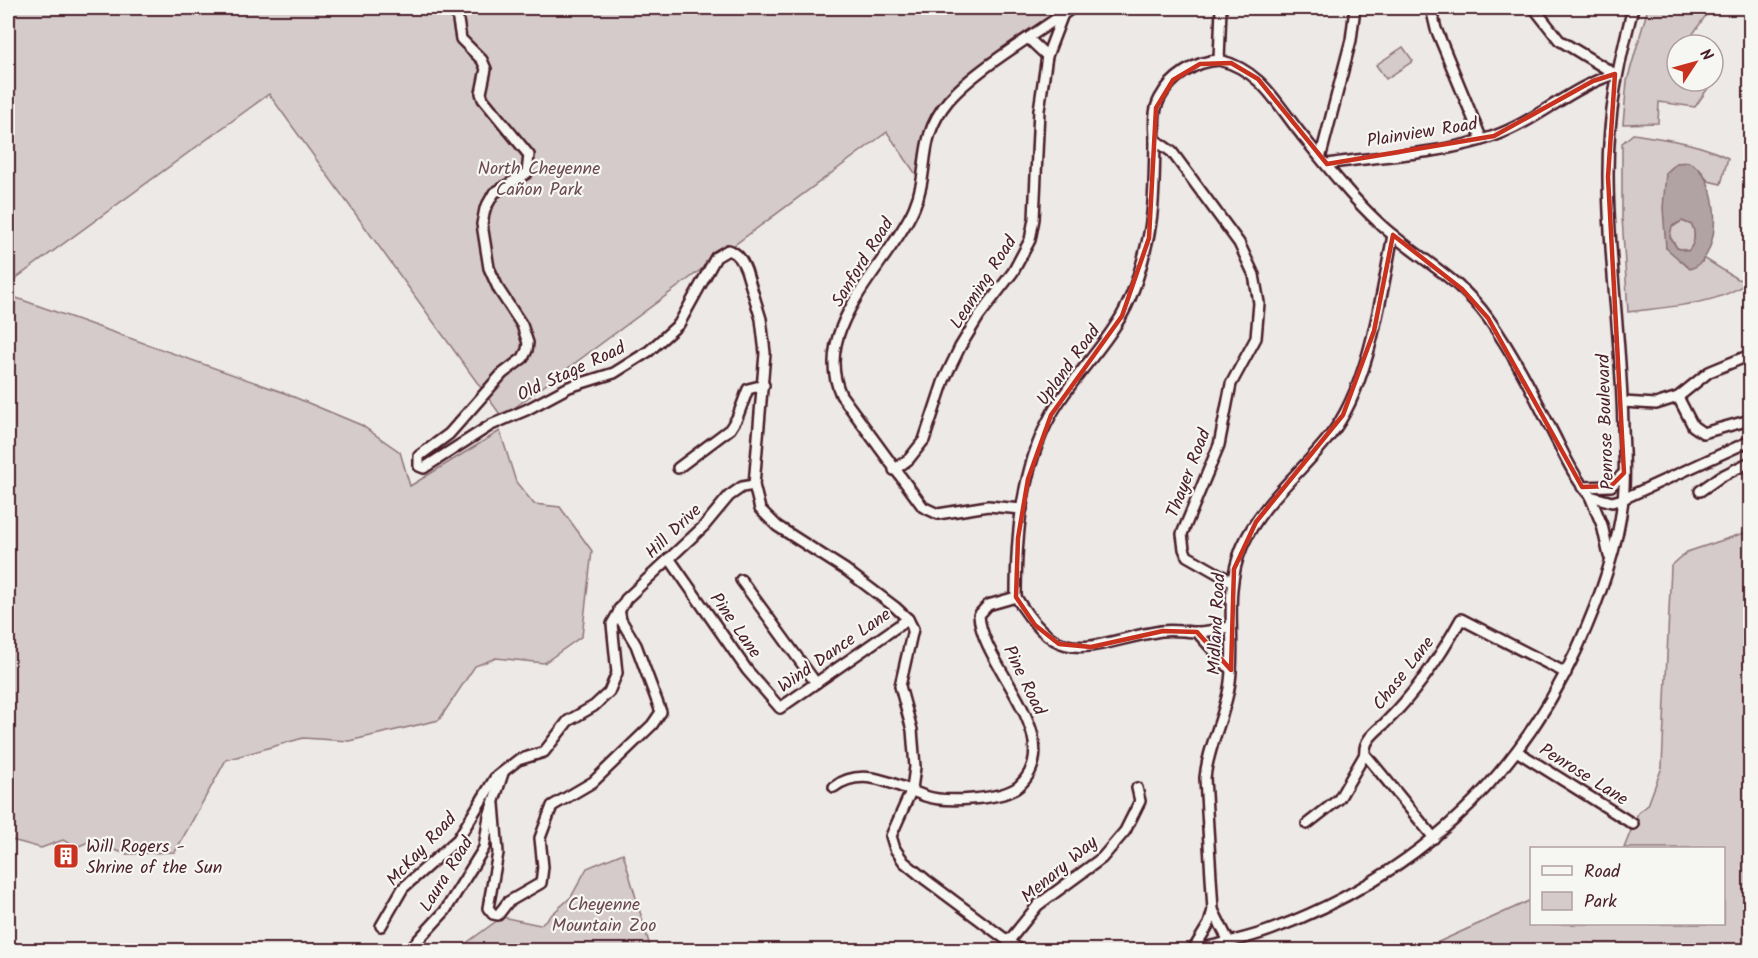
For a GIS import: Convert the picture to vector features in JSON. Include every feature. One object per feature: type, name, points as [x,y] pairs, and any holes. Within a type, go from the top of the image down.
[{"type":"street","name":"Old Stage Road","points":[[456,8],[461,39],[482,60],[486,69],[481,93],[483,99],[529,155],[527,173],[494,193],[485,209],[482,224],[489,268],[499,290],[522,326],[528,343],[527,350],[518,363],[502,374],[449,434],[419,456],[419,466],[424,468],[491,425],[526,410],[568,387],[614,373],[641,356],[678,324],[716,257],[728,250],[742,261],[761,319],[765,353],[764,385],[754,485],[760,509],[768,518],[846,570],[908,619]]},
{"type":"street","name":"Sanford Road","points":[[1022,509],[988,506],[938,514],[917,502],[841,395],[832,366],[835,346],[864,285],[914,207],[920,187],[926,144],[942,110],[971,80],[1072,8]]},
{"type":"street","points":[[1221,8],[1219,60],[1240,67],[1258,79],[1358,201],[1393,235],[1462,289],[1488,318],[1517,364],[1582,487],[1590,496],[1602,525],[1610,557]]},
{"type":"street","points":[[1321,155],[1351,40],[1355,8]]},
{"type":"street","points":[[1431,8],[1436,29],[1482,140]]},
{"type":"street","points":[[1534,8],[1559,40],[1615,74]]},
{"type":"street","name":"Penrose Boulevard","points":[[1194,951],[1271,930],[1336,901],[1391,869],[1434,838],[1482,792],[1518,752],[1543,715],[1566,673],[1592,615],[1610,557],[1623,500],[1623,402],[1608,177],[1615,74],[1633,8]]},
{"type":"street","name":"Leaming Road","points":[[894,470],[909,459],[924,440],[952,363],[970,330],[1013,272],[1030,240],[1034,219],[1039,111],[1047,56],[1063,14]]},
{"type":"street","points":[[1029,39],[1047,56]]},
{"type":"street","name":"Upland Road","points":[[1016,597],[1022,509],[1028,479],[1051,415],[1117,324],[1138,275],[1152,223],[1154,118],[1159,98],[1190,69],[1219,60]]},
{"type":"street","name":"Plainview Road","points":[[1327,164],[1482,140],[1507,131],[1593,81],[1615,74]]},
{"type":"street","name":"Thayer Road","points":[[1155,140],[1172,152],[1230,230],[1245,255],[1257,288],[1259,316],[1256,338],[1231,384],[1219,445],[1182,534],[1187,556],[1231,581]]},
{"type":"street","name":"Midland Road","points":[[1194,951],[1209,924],[1213,910],[1205,778],[1207,761],[1227,696],[1231,670],[1231,581],[1243,546],[1256,522],[1292,477],[1329,437],[1350,400],[1374,331],[1393,235]]},
{"type":"street","points":[[1623,402],[1656,404],[1678,397],[1709,372],[1750,355]]},
{"type":"street","points":[[678,468],[730,429],[737,418],[748,389],[764,385]]},
{"type":"street","points":[[1678,397],[1693,426],[1703,434],[1750,420]]},
{"type":"street","points":[[1590,496],[1612,501],[1623,500],[1750,441]]},
{"type":"street","points":[[1700,491],[1720,477],[1750,462]]},
{"type":"street","points":[[1582,487],[1611,486],[1624,473]]},
{"type":"street","name":"Hill Drive","points":[[619,609],[704,526],[735,491],[754,485]]},
{"type":"street","name":"Pine Lane","points":[[669,558],[742,664],[780,708]]},
{"type":"street","points":[[741,580],[816,683]]},
{"type":"street","points":[[1016,597],[1043,633],[1059,644],[1069,646],[1102,645],[1163,631],[1197,632],[1230,627]]},
{"type":"street","name":"Pine Road","points":[[834,787],[849,779],[871,778],[912,789],[935,799],[991,797],[1011,792],[1031,772],[1035,754],[1029,725],[980,621],[984,608],[1016,597]]},
{"type":"street","points":[[494,804],[498,853],[488,908],[490,912],[498,915],[508,902],[541,883],[543,867],[540,838],[552,806],[593,782],[658,718],[661,712],[636,645],[621,620],[619,609]]},
{"type":"street","name":"McKay Road","points":[[381,926],[404,888],[458,838],[495,778],[518,760],[544,752],[568,721],[594,706],[609,692],[617,673],[612,624],[619,609]]},
{"type":"street","points":[[908,619],[913,629],[913,636],[902,668],[900,686],[915,746],[912,789],[891,836],[898,856],[962,909],[1020,951]]},
{"type":"street","name":"Wind Dance Lane","points":[[780,708],[908,619]]},
{"type":"street","name":"Chase Lane","points":[[1365,754],[1370,738],[1412,694],[1441,654],[1461,619],[1566,673]]},
{"type":"street","points":[[1197,632],[1231,670]]},
{"type":"street","name":"Penrose Lane","points":[[1518,752],[1633,824]]},
{"type":"street","points":[[1307,824],[1339,799],[1365,754],[1434,838]]},
{"type":"street","name":"Laura Road","points":[[409,951],[445,910],[484,848],[503,771]]},
{"type":"street","name":"Menary Way","points":[[1008,942],[1038,905],[1088,870],[1115,844],[1133,817],[1140,801],[1137,788]]},
{"type":"street","name":"Midland Road","points":[[1213,910],[1229,942]]},
{"type":"highlighted area","points":[[1231,63],[1258,79],[1327,164],[1494,136],[1593,81],[1615,74],[1608,177],[1624,473],[1611,486],[1582,487],[1488,318],[1462,289],[1393,235],[1374,331],[1343,415],[1256,522],[1234,569],[1231,670],[1197,632],[1163,631],[1091,647],[1059,644],[1035,625],[1016,597],[1018,538],[1028,479],[1051,415],[1122,316],[1149,238],[1156,108],[1173,80],[1200,64]]},
{"type":"green space","name":"North Cheyenne Cañon Park","points":[[8,8],[1064,8],[957,86],[948,96],[933,116],[923,138],[917,176],[887,132],[502,417],[269,94],[8,284]]},
{"type":"green space","points":[[1648,8],[1711,8],[1694,33],[1665,33],[1665,93],[1705,93],[1695,107],[1659,102],[1658,123],[1623,124],[1627,81]]},
{"type":"green space","points":[[1403,47],[1413,61],[1386,79],[1376,65]]},
{"type":"green space","points":[[1633,134],[1694,145],[1728,158],[1721,184],[1708,181],[1699,169],[1687,164],[1677,163],[1666,173],[1666,248],[1702,262],[1704,258],[1737,279],[1748,281],[1737,289],[1691,304],[1628,312],[1622,217],[1622,143]]},
{"type":"green space","points":[[1682,221],[1692,225],[1694,232],[1694,239],[1688,251],[1677,248],[1670,237],[1670,229]]},
{"type":"green space","points":[[8,295],[282,392],[361,425],[400,452],[410,486],[500,431],[516,482],[534,504],[560,507],[592,551],[582,636],[544,663],[496,658],[475,666],[439,720],[349,741],[303,738],[226,760],[175,852],[127,854],[88,842],[77,847],[63,840],[41,848],[8,839]]},
{"type":"green space","points":[[1750,531],[1750,950],[1421,950],[1530,900],[1530,925],[1725,925],[1725,847],[1624,847],[1638,813],[1648,805],[1662,767],[1671,566],[1687,552]]},
{"type":"green space","name":"Cheyenne Mountain Zoo","points":[[623,853],[651,950],[457,950],[502,917],[540,925],[571,897],[587,868]]},
{"type":"shaded area","points":[[1688,162],[1699,170],[1713,198],[1713,234],[1709,250],[1701,262],[1690,269],[1666,248],[1663,208],[1666,173],[1677,163]],"holes":[[[1682,221],[1692,225],[1694,232],[1692,245],[1688,251],[1677,248],[1670,237],[1672,226]]]},
{"type":"place","name":"Will Rogers - Shrine of the Sun","points":[[66,856]]}]
